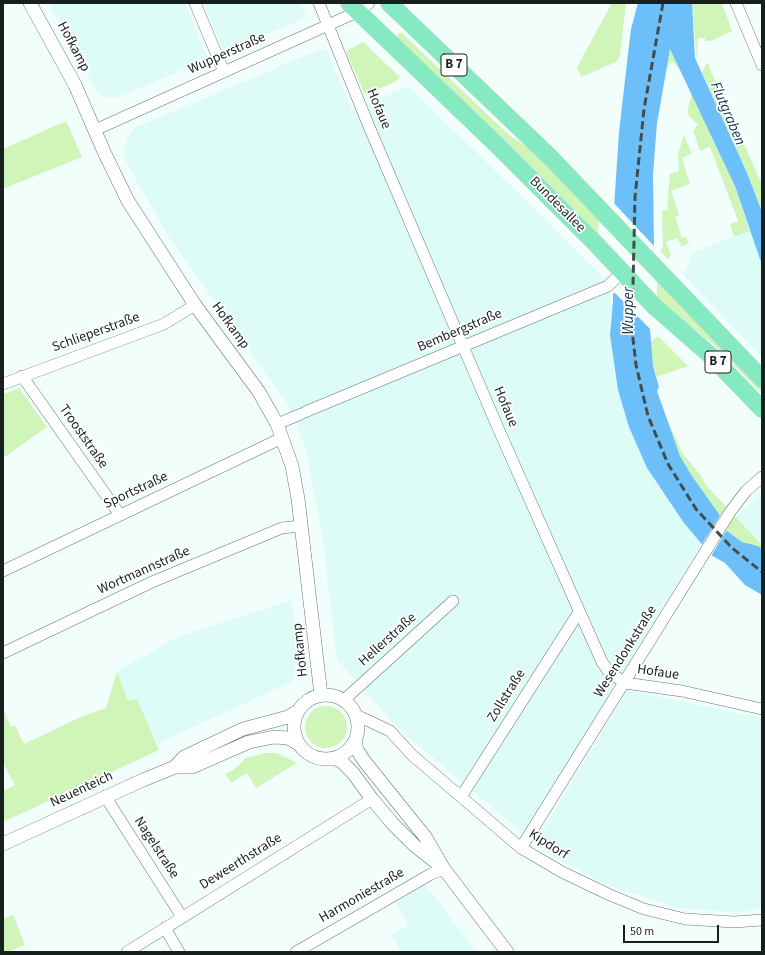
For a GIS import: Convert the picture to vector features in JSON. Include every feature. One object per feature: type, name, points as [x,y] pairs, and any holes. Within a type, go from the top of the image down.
[{"type":"main road","name":"Bundesallee","points":[[389,3],[550,157],[762,379]]},
{"type":"main road","name":"Bundesallee","points":[[358,6],[498,146],[615,272],[710,355],[762,409]]},
{"type":"street","name":"Hofkamp","points":[[30,3],[71,78],[128,201],[195,304],[259,392],[277,424],[295,481],[321,695]]},
{"type":"street","points":[[195,3],[224,72]]},
{"type":"street","name":"Hofaue","points":[[320,3],[370,129],[463,346],[602,662],[610,672],[625,683],[682,691],[762,709]]},
{"type":"street","points":[[736,3],[762,65]]},
{"type":"street","name":"Wupperstraße","points":[[95,130],[328,24],[358,6]]},
{"type":"street","name":"Bembergstraße","points":[[277,424],[608,286],[615,272]]},
{"type":"street","name":"Schlieperstraße","points":[[3,384],[164,324],[195,304]]},
{"type":"street","name":"Trooststraße","points":[[22,376],[120,515]]},
{"type":"street","name":"Sportstraße","points":[[3,571],[282,438]]},
{"type":"street","name":"Wesendonkstraße","points":[[521,848],[730,512],[742,497],[762,477]]},
{"type":"street","name":"Wortmannstraße","points":[[3,653],[152,582],[282,528],[301,526]]},
{"type":"street","name":"Hellerstraße","points":[[344,700],[453,601]]},
{"type":"street","name":"Zollstraße","points":[[461,797],[579,612]]},
{"type":"street","points":[[334,758],[348,750],[355,741],[358,723],[351,706],[344,700],[333,695],[321,695],[308,700],[298,711],[295,717],[294,731],[299,744],[310,755],[322,758],[334,758],[342,762],[353,773],[392,823],[415,846],[444,869]]},
{"type":"street","name":"Neuenteich","points":[[175,767],[184,757],[243,729],[288,717],[298,711]]},
{"type":"street","name":"Kipdorf","points":[[356,715],[390,731],[412,755],[521,848],[562,872],[610,895],[644,909],[685,919],[734,922],[762,920]]},
{"type":"street","name":"Neuenteich","points":[[3,844],[105,796],[175,767],[192,767],[235,747],[262,738],[288,738],[299,744]]},
{"type":"street","points":[[355,741],[361,756],[426,838],[444,869],[503,951]]},
{"type":"street","points":[[372,799],[388,790]]},
{"type":"street","name":"Nagelstraße","points":[[105,796],[182,917]]},
{"type":"street","name":"Deweerthstraße","points":[[127,952],[372,799]]},
{"type":"street","name":"Harmoniestraße","points":[[296,952],[431,874],[444,869]]},
{"type":"street","points":[[165,928],[179,952]]},
{"type":"shaded area","points":[[48,3],[185,3],[208,59],[117,98],[105,98],[96,90]]},
{"type":"shaded area","points":[[203,3],[300,3],[307,17],[224,52]]},
{"type":"shaded area","points":[[321,49],[327,51],[352,110],[409,86],[598,272],[612,294],[610,335],[615,372],[629,427],[653,478],[701,544],[524,834],[399,729],[337,660],[322,533],[306,450],[288,405],[168,236],[126,162],[123,153],[128,136],[136,127]]},
{"type":"shaded area","points":[[762,217],[762,357],[683,275],[693,252],[748,231],[747,223]]},
{"type":"shaded area","points":[[762,493],[762,545],[735,518]]},
{"type":"shaded area","points":[[292,600],[298,657],[293,681],[157,744],[137,699],[128,701],[117,671],[180,636]]},
{"type":"shaded area","points":[[627,690],[762,718],[762,907],[741,913],[676,908],[607,885],[554,857],[536,842]]},
{"type":"shaded area","points":[[425,884],[476,952],[401,952],[391,935],[408,925],[395,902]]},
{"type":"green space","points":[[612,3],[626,3],[620,56],[616,62],[581,77],[577,67]]},
{"type":"green space","points":[[692,3],[722,3],[732,31],[711,41],[705,41],[705,38],[698,38],[697,61]]},
{"type":"green space","points":[[401,32],[509,135],[536,153],[599,219],[598,234],[506,141],[465,105],[394,38]]},
{"type":"green space","points":[[363,42],[400,77],[395,82],[365,95],[346,51]]},
{"type":"green space","points":[[670,49],[672,49],[683,73],[672,61],[666,69]]},
{"type":"green space","points":[[707,62],[762,184],[762,212],[747,173],[702,73]]},
{"type":"green space","points":[[692,93],[735,186],[747,223],[749,231],[734,237],[730,224],[738,221],[710,147],[700,151],[693,130],[698,125],[688,115],[688,108]]},
{"type":"green space","points":[[66,121],[82,157],[3,189],[3,149]]},
{"type":"green space","points":[[684,135],[692,154],[682,158],[690,184],[671,191],[679,215],[675,217],[682,238],[686,237],[689,243],[682,247],[677,238],[666,242],[671,255],[668,259],[661,252],[661,249],[663,248],[662,210],[667,210],[670,174],[679,171],[678,154]]},
{"type":"green space","points":[[657,280],[762,388],[762,394],[714,345],[675,314],[657,297]]},
{"type":"green space","points":[[658,336],[688,366],[657,377],[653,366],[651,342]]},
{"type":"green space","points":[[19,388],[47,427],[3,458],[3,394]]},
{"type":"green space","points":[[667,419],[683,454],[701,476],[706,485],[762,545],[762,549],[758,546],[742,542],[727,531],[719,514],[692,476],[680,456]]},
{"type":"green space","points":[[117,671],[128,701],[137,699],[159,750],[3,822],[3,791],[15,785],[3,763],[3,709],[11,727],[15,725],[24,744],[83,716],[106,708]]},
{"type":"green space","points":[[322,706],[330,706],[338,709],[344,715],[347,727],[344,739],[338,745],[330,748],[322,748],[314,745],[308,739],[305,731],[305,723],[308,715],[314,709]]},
{"type":"green space","points":[[265,753],[277,753],[297,763],[256,788],[247,773],[231,783],[225,774],[232,771],[246,758]]},
{"type":"green space","points":[[13,915],[25,945],[8,952],[3,952],[3,919]]},
{"type":"water","name":"Wupper","points":[[638,3],[692,3],[695,58],[747,173],[762,212],[762,265],[735,186],[670,49],[657,123],[653,174],[654,251],[650,329],[653,366],[659,387],[657,391],[680,456],[692,476],[719,514],[727,531],[742,542],[758,546],[762,549],[762,595],[745,585],[725,563],[711,555],[684,523],[647,468],[629,427],[618,390],[610,335],[613,301],[613,223],[619,132],[631,29]]},
{"type":"pier","points":[[612,201],[654,246],[652,331],[615,293],[610,295]]},
{"type":"pier","points":[[721,514],[728,528],[711,556],[701,546]]},
{"type":"railway","points":[[663,3],[644,109],[635,197],[632,330],[636,365],[648,416],[668,464],[696,509],[732,548],[762,572]]},
{"type":"water label","name":"Flutgraben","points":[[727,114]]}]
